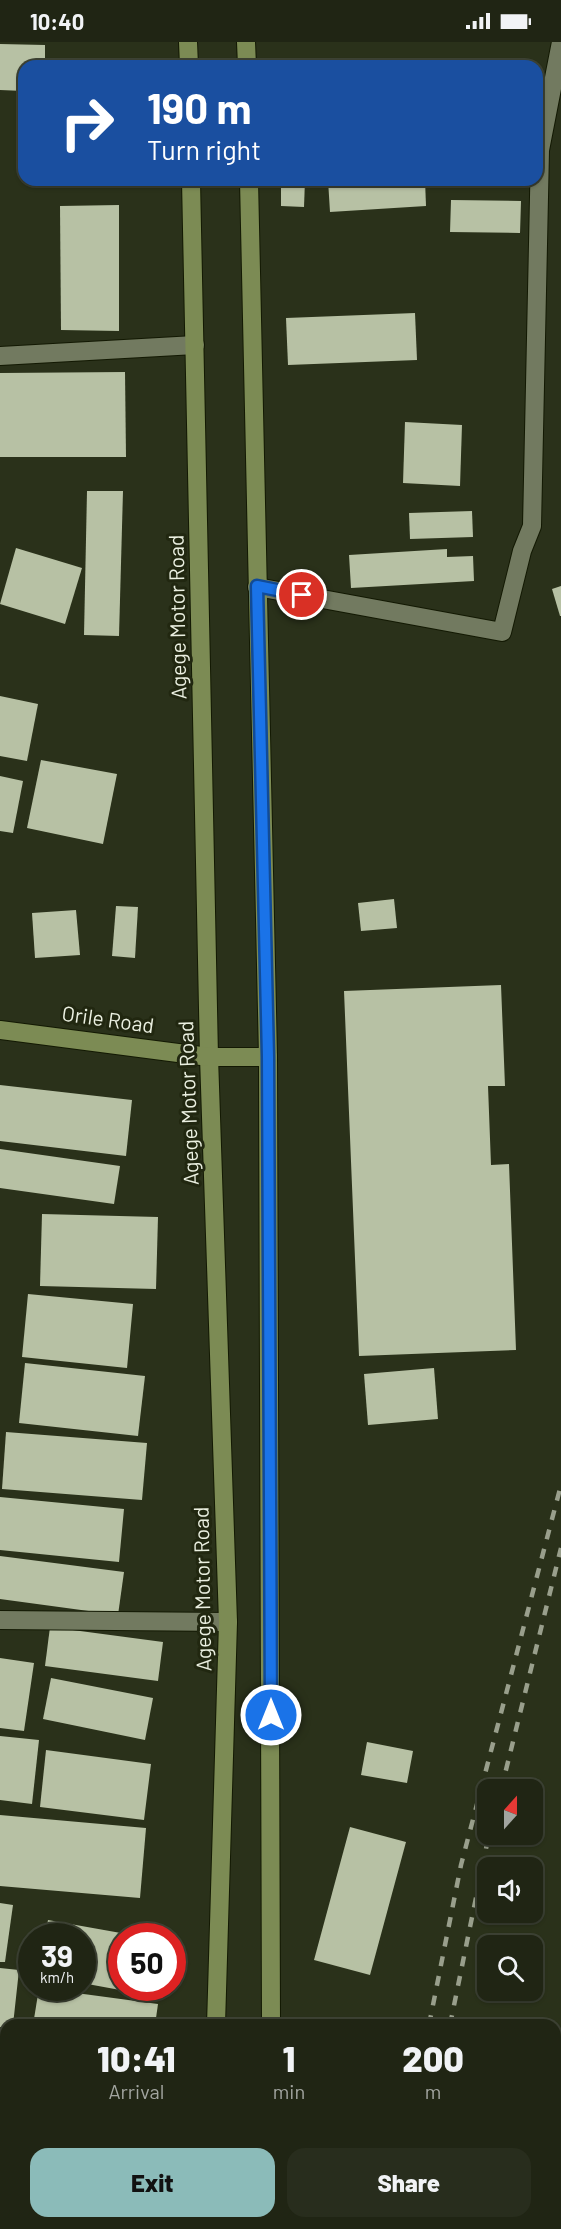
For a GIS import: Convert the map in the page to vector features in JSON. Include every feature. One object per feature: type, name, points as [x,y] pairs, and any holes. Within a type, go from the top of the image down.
[{"type":"main road","points":[[188,42],[189,60]]},
{"type":"main road","points":[[246,42],[247,60]]},
{"type":"main road","name":"Agege Motor Road","points":[[191,186],[209,1057],[228,1622],[216,2019]]},
{"type":"main road","points":[[249,186],[268,1057],[271,2019]]},
{"type":"main road","name":"Orile Road","points":[[0,1030],[26,1031],[209,1057],[268,1057]]},
{"type":"street","points":[[543,135],[561,42]]},
{"type":"street","points":[[257,586],[502,632],[522,551],[532,526],[539,186]]},
{"type":"street","points":[[0,356],[195,345]]},
{"type":"street","points":[[0,1620],[228,1622]]},
{"type":"building","points":[[0,44],[45,45],[45,60],[18,60],[18,91],[0,90]]},
{"type":"building","points":[[281,186],[305,186],[304,207],[281,206]]},
{"type":"building","points":[[328,186],[425,186],[426,206],[330,212]]},
{"type":"building","points":[[451,200],[521,201],[520,233],[450,232]]},
{"type":"building","points":[[119,205],[119,331],[61,330],[60,206]]},
{"type":"building","points":[[415,313],[417,360],[288,365],[286,318]]},
{"type":"building","points":[[125,372],[126,457],[0,457],[0,373]]},
{"type":"building","points":[[405,422],[462,425],[460,486],[403,483]]},
{"type":"building","points":[[87,491],[123,491],[119,636],[84,635]]},
{"type":"building","points":[[472,511],[473,537],[410,539],[409,513]]},
{"type":"building","points":[[16,548],[82,568],[65,624],[0,604]]},
{"type":"building","points":[[447,549],[447,557],[473,556],[474,581],[351,588],[349,555]]},
{"type":"building","points":[[561,586],[561,616],[560,616],[552,589]]},
{"type":"building","points":[[0,696],[38,704],[27,761],[0,756]]},
{"type":"building","points":[[41,760],[117,774],[103,844],[27,828]]},
{"type":"building","points":[[0,776],[23,781],[13,833],[0,831]]},
{"type":"building","points":[[394,899],[397,928],[361,931],[358,903]]},
{"type":"building","points":[[116,906],[138,907],[135,958],[112,956]]},
{"type":"building","points":[[76,910],[80,955],[35,958],[32,913]]},
{"type":"building","points":[[501,985],[505,1086],[488,1086],[491,1165],[509,1164],[516,1350],[359,1356],[344,991]]},
{"type":"building","points":[[0,1085],[132,1100],[126,1156],[0,1141]]},
{"type":"building","points":[[0,1149],[120,1166],[114,1204],[0,1188]]},
{"type":"building","points":[[42,1214],[158,1217],[156,1289],[40,1286]]},
{"type":"building","points":[[28,1294],[133,1304],[127,1368],[22,1357]]},
{"type":"building","points":[[25,1363],[145,1376],[138,1436],[19,1423]]},
{"type":"building","points":[[434,1368],[438,1419],[368,1425],[364,1374]]},
{"type":"building","points":[[6,1432],[147,1443],[142,1500],[2,1489]]},
{"type":"building","points":[[0,1497],[124,1509],[119,1562],[0,1550]]},
{"type":"building","points":[[0,1556],[124,1572],[118,1615],[0,1599]]},
{"type":"building","points":[[50,1627],[163,1642],[158,1681],[45,1666]]},
{"type":"building","points":[[0,1658],[34,1663],[24,1731],[0,1728]]},
{"type":"building","points":[[51,1678],[153,1698],[145,1740],[43,1719]]},
{"type":"building","points":[[0,1736],[39,1740],[32,1804],[0,1800]]},
{"type":"building","points":[[367,1742],[413,1751],[407,1783],[361,1775]]},
{"type":"building","points":[[46,1750],[151,1764],[144,1820],[40,1807]]},
{"type":"building","points":[[0,1815],[146,1828],[140,1898],[0,1886]]},
{"type":"building","points":[[350,1827],[406,1842],[370,1975],[314,1960]]},
{"type":"building","points":[[0,1903],[13,1905],[5,1962],[0,1962]]},
{"type":"building","points":[[48,1920],[65,1923],[47,1923]]},
{"type":"building","points":[[96,1929],[108,1931],[108,1988],[96,1986]]},
{"type":"building","points":[[0,1968],[18,1970],[14,2019],[0,2019]]},
{"type":"building","points":[[96,1996],[108,1997],[108,2001],[158,2004],[156,2019],[34,2019],[37,2001],[96,2001]]},
{"type":"railway","points":[[430,2019],[461,1865],[561,1485]]},
{"type":"railway","points":[[504,1779],[561,1548]]},
{"type":"railway","points":[[451,2019],[487,1845]]},
{"type":"route","points":[[271,1715],[268,1057],[257,586],[302,595]]}]
